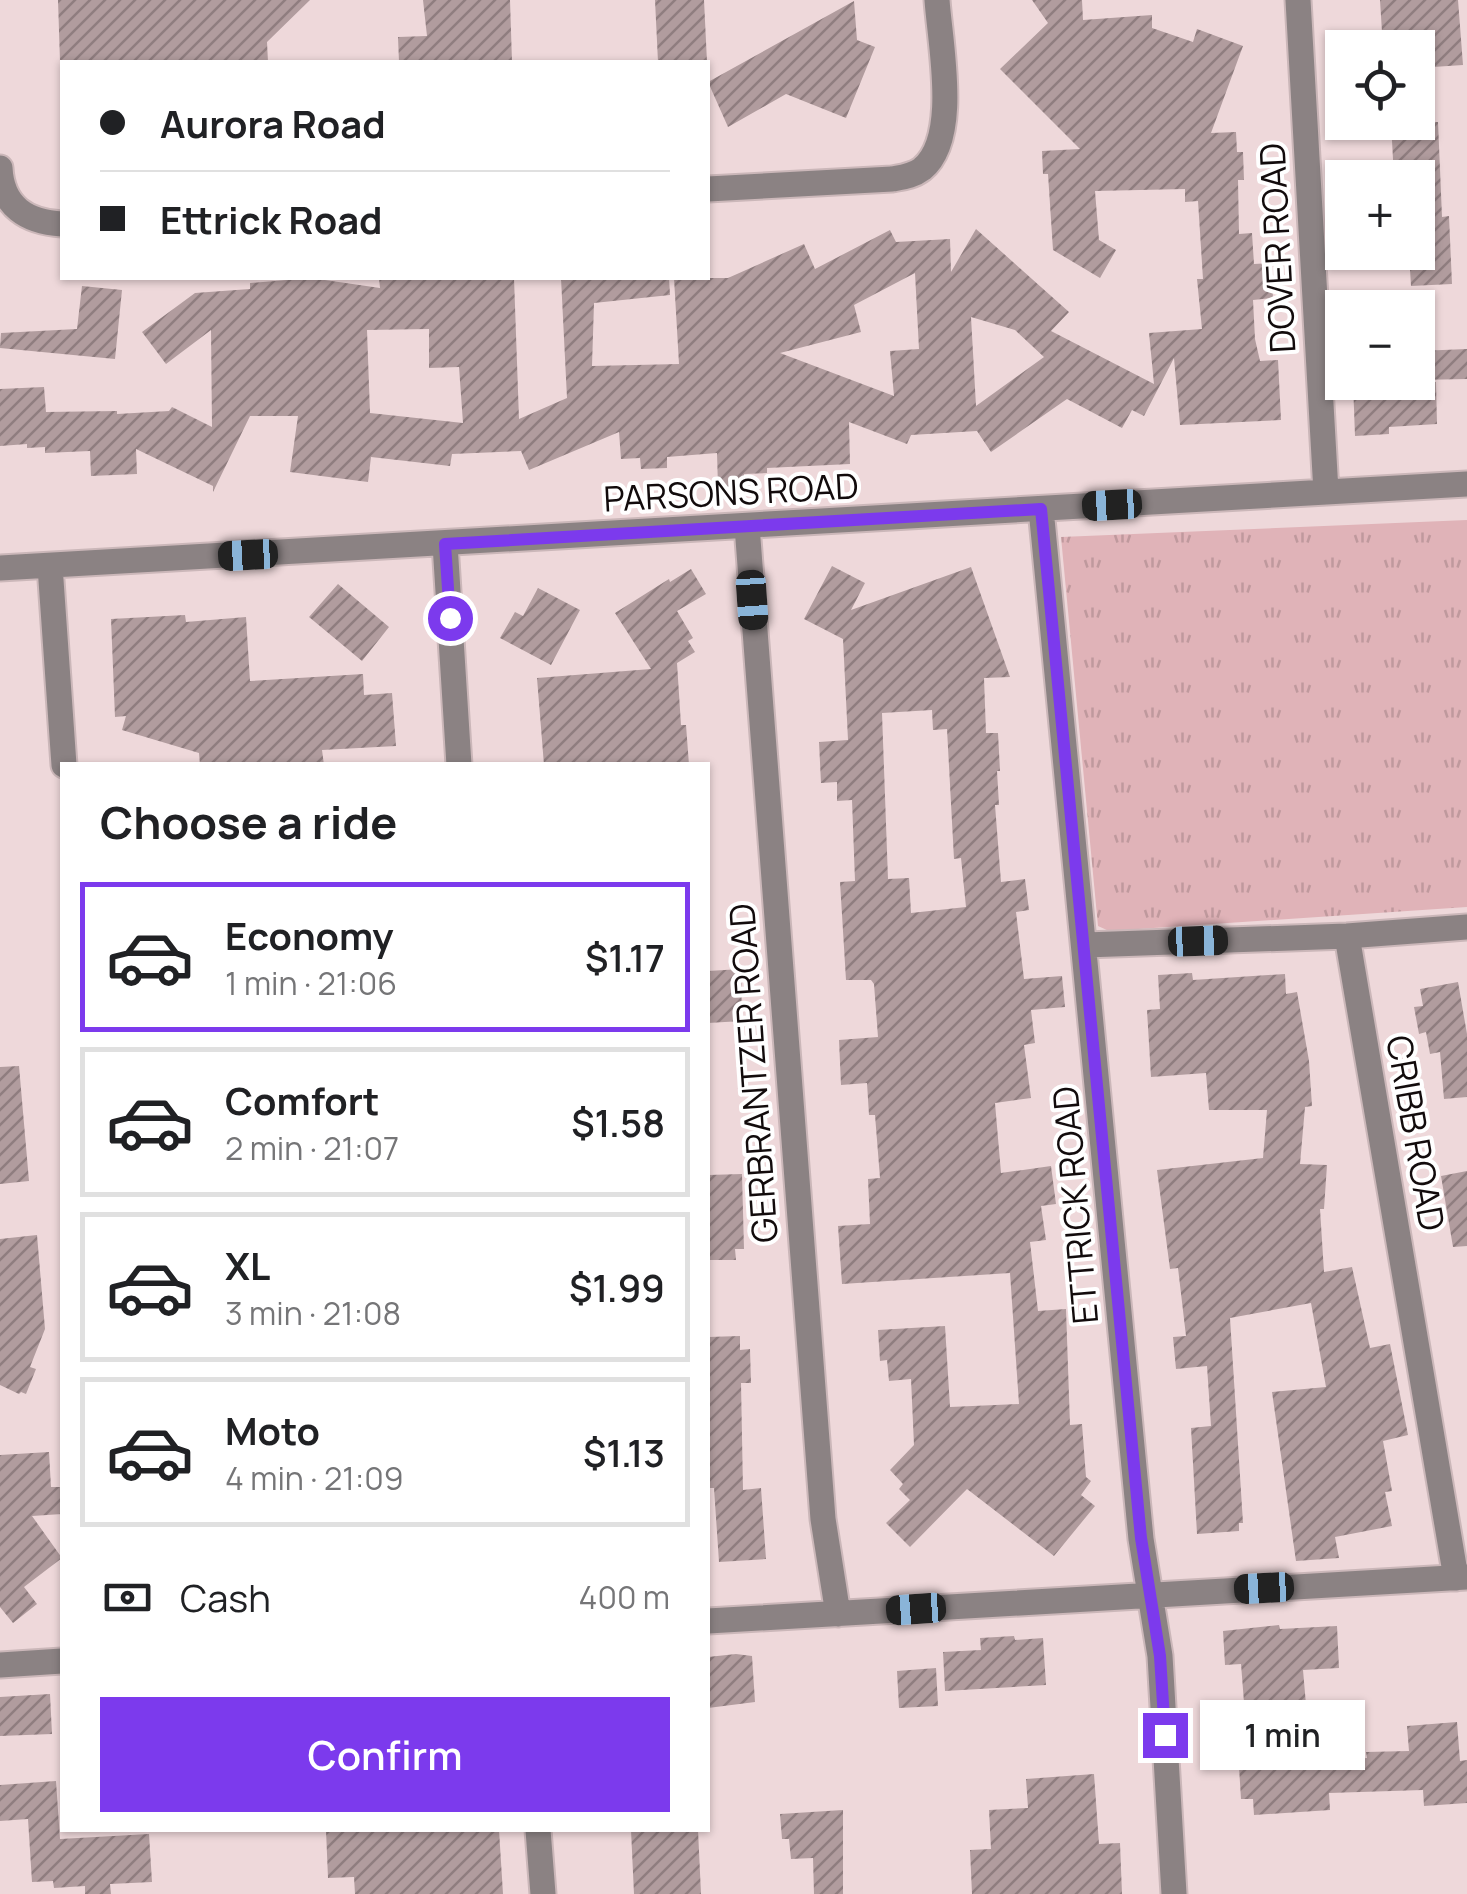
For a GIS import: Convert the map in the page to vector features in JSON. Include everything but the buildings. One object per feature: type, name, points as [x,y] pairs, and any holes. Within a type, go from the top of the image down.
[{"type":"street","points":[[710,189],[892,179],[912,176],[924,168],[938,150],[944,111],[937,0]]},
{"type":"street","name":"DOVER ROAD","points":[[1298,0],[1326,492]]},
{"type":"street","points":[[0,168],[6,195],[16,211],[32,220],[60,224]]},
{"type":"street","name":"PARSONS ROAD","points":[[0,568],[1467,484]]},
{"type":"street","name":"ETTRICK ROAD","points":[[1041,509],[1148,1594],[1160,1656],[1174,1894]]},
{"type":"street","name":"GERBRANTZER ROAD","points":[[747,526],[822,1500],[838,1614]]},
{"type":"street","points":[[445,544],[459,762]]},
{"type":"street","points":[[50,566],[64,762]]},
{"type":"street","points":[[1085,945],[1347,936],[1467,926]]},
{"type":"street","name":"CRIBB ROAD","points":[[1347,936],[1462,1578]]},
{"type":"street","points":[[710,1622],[1462,1578]]},
{"type":"street","points":[[0,1666],[60,1662]]},
{"type":"street","points":[[538,1832],[543,1894]]},
{"type":"green space","points":[[1467,520],[1467,907],[1109,931],[1098,926],[1061,537]]},
{"type":"route","points":[[450,618],[445,544],[1041,509],[1141,1538],[1160,1656],[1165,1735]]}]
